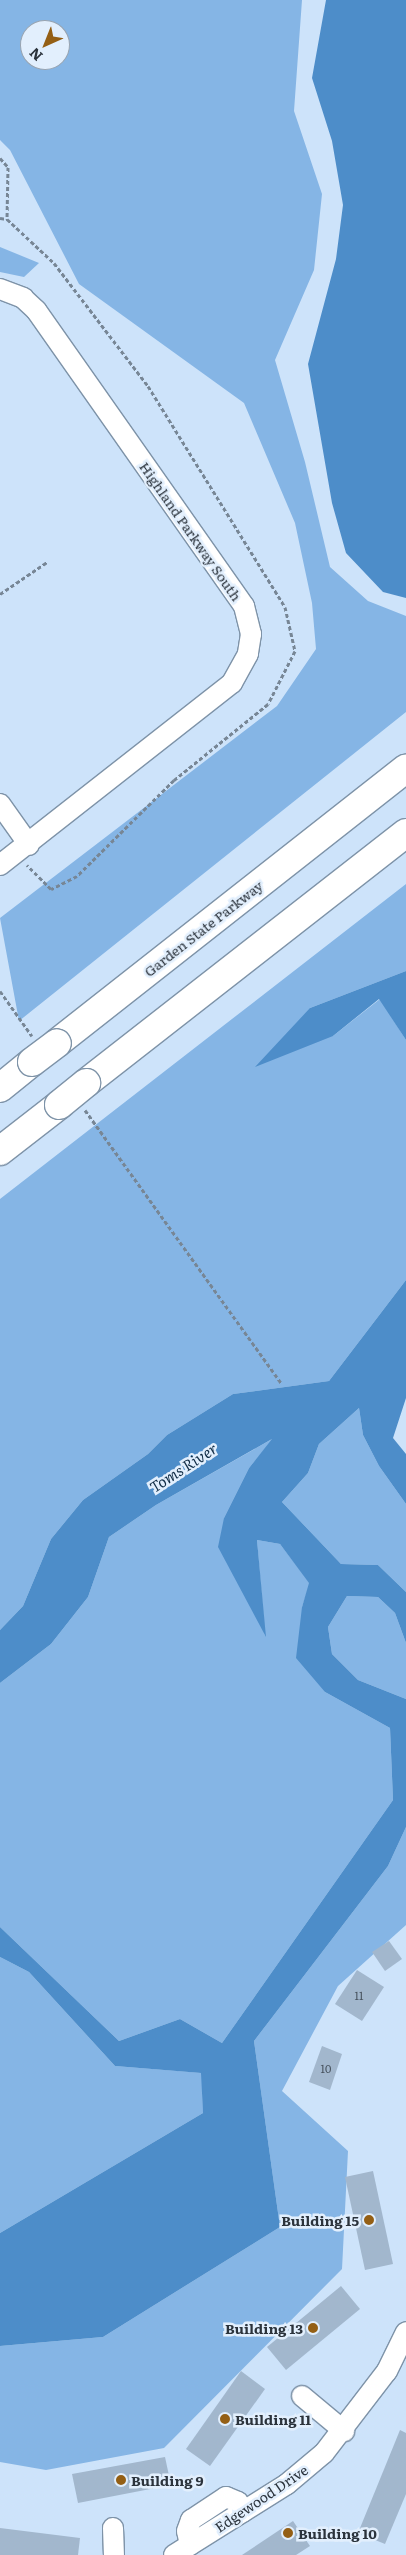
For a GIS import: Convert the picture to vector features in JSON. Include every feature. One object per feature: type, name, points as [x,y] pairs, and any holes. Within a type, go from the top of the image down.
[{"type":"highway","name":"Garden State Parkway","points":[[0,1088],[41,1048],[406,768]]},
{"type":"highway","points":[[0,1151],[75,1097],[406,834]]},
{"type":"street","name":"Highland Parkway South","points":[[0,289],[23,298],[36,310],[244,606],[251,634],[248,654],[232,683],[15,855]]},
{"type":"street","points":[[0,804],[15,855]]},
{"type":"street","name":"Edgewood Drive","points":[[182,2550],[287,2484],[324,2453],[344,2431],[388,2371],[406,2332]]},
{"type":"street","points":[[302,2396],[344,2431]]},
{"type":"street","points":[[113,2528],[114,2555]]},
{"type":"path","points":[[0,158],[8,167],[7,219]]},
{"type":"path","points":[[0,218],[7,219],[54,263],[148,386],[285,606],[295,651],[268,704],[174,780],[77,876],[51,889],[15,855]]},
{"type":"path","points":[[0,594],[47,562]]},
{"type":"path","points":[[0,992],[41,1048]]},
{"type":"path","points":[[75,1097],[281,1383]]},
{"type":"shaded area","points":[[0,0],[302,0],[294,111],[322,194],[314,270],[275,360],[305,462],[330,567],[368,601],[406,616],[406,712],[19,1021],[0,918],[277,706],[316,649],[312,603],[295,523],[244,403],[79,284],[10,150],[0,140]]},
{"type":"shaded area","points":[[0,247],[39,263],[24,277],[0,272]]},
{"type":"shaded area","points":[[406,884],[406,971],[310,1008],[333,1036],[380,999],[406,1040],[406,1280],[329,1381],[233,1394],[167,1435],[148,1454],[83,1500],[51,1539],[23,1606],[0,1630],[0,1199]]},
{"type":"shaded area","points":[[359,1408],[363,1435],[379,1466],[406,1504],[406,1592],[378,1565],[341,1564],[282,1502],[308,1473],[319,1444]]},
{"type":"shaded area","points":[[274,1438],[249,1468],[224,1518],[265,1635],[257,1540],[280,1544],[310,1583],[302,1607],[325,1692],[390,1728],[393,1800],[222,2043],[180,2019],[119,2041],[0,1927],[0,1683],[51,1644],[88,1597],[109,1537],[156,1505]]},
{"type":"shaded area","points":[[347,1596],[378,1597],[395,1613],[406,1643],[406,1699],[358,1680],[332,1654],[328,1627]]},
{"type":"shaded area","points":[[406,1827],[406,1925],[338,1986],[282,2091],[348,2151],[342,2269],[164,2448],[46,2470],[0,2462],[0,2346],[103,2337],[280,2227],[254,2041],[388,1866]]},
{"type":"shaded area","points":[[0,1957],[29,1972],[115,2066],[202,2073],[203,2113],[0,2233]]},
{"type":"water","points":[[326,0],[406,0],[406,598],[383,592],[346,553],[332,503],[308,364],[336,259],[343,205],[332,141],[312,78]]},
{"type":"water","points":[[406,971],[406,1040],[379,999],[333,1036],[255,1067],[310,1008]]},
{"type":"water","name":"Toms River","points":[[406,1280],[406,1398],[393,1438],[406,1454],[406,1504],[379,1466],[363,1435],[359,1408],[319,1444],[308,1473],[282,1502],[341,1564],[378,1565],[406,1592],[406,1643],[395,1613],[378,1597],[347,1596],[328,1627],[332,1654],[358,1680],[406,1699],[406,1827],[388,1866],[254,2041],[280,2227],[103,2337],[0,2346],[0,2233],[203,2113],[201,2073],[115,2066],[29,1972],[0,1957],[0,1927],[119,2041],[180,2019],[222,2043],[393,1800],[390,1728],[325,1692],[296,1658],[302,1607],[309,1583],[280,1544],[257,1540],[266,1637],[218,1547],[224,1518],[249,1468],[272,1439],[156,1505],[109,1537],[88,1597],[51,1644],[0,1683],[0,1630],[23,1606],[51,1539],[83,1500],[148,1454],[167,1435],[233,1394],[329,1381]]},
{"type":"building","points":[[389,1941],[402,1959],[385,1971],[372,1952]]},
{"type":"building","points":[[357,1970],[384,1987],[362,2021],[335,2004]]},
{"type":"building","points":[[322,2046],[342,2054],[330,2090],[309,2082]]},
{"type":"building","name":"Building 15","points":[[373,2171],[393,2264],[365,2270],[345,2177]]},
{"type":"building","name":"Building 13","points":[[341,2286],[360,2309],[286,2370],[267,2347]]},
{"type":"building","name":"Building 11","points":[[241,2371],[265,2389],[210,2466],[186,2449]]},
{"type":"building","points":[[400,2430],[406,2433],[406,2494],[385,2544],[358,2533]]},
{"type":"building","name":"Building 9","points":[[165,2457],[171,2485],[78,2503],[72,2474]]},
{"type":"building","name":"Building 10","points":[[293,2521],[310,2546],[296,2555],[242,2555]]},
{"type":"building","points":[[0,2528],[80,2538],[78,2555],[0,2555]]},
{"type":"place","name":"Building 15","points":[[369,2220]]},
{"type":"place","name":"Building 13","points":[[313,2328]]},
{"type":"place","name":"Building 11","points":[[225,2419]]},
{"type":"place","name":"Building 9","points":[[121,2480]]},
{"type":"place","name":"Building 10","points":[[288,2533]]}]
